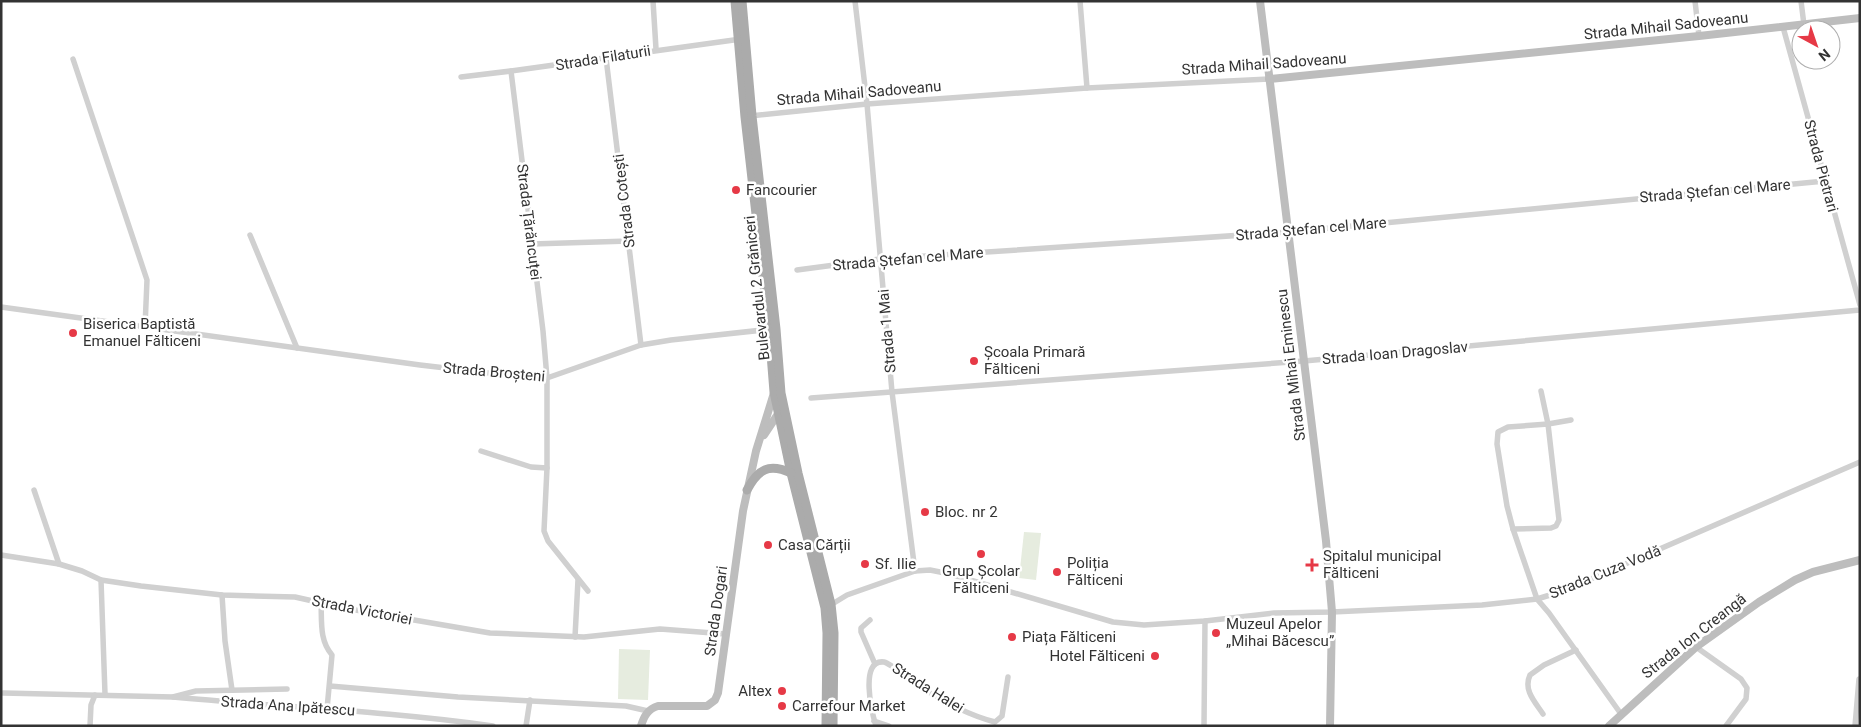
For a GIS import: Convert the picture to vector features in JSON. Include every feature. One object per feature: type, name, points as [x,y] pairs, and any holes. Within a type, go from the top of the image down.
[{"type":"main road","name":"Bulevardul 2 Grăniceri","points":[[735,1],[742,39]]},
{"type":"main road","name":"Bulevardul 2 Grăniceri","points":[[742,1],[742,39],[749,116],[773,329],[778,393]]},
{"type":"main road","points":[[778,393],[783,405],[834,633],[833,726]]},
{"type":"main road","points":[[778,393],[778,414],[791,473],[828,606],[826,726]]},
{"type":"main road","points":[[747,490],[757,475],[768,468],[782,469],[791,473]]},
{"type":"street","points":[[653,1],[656,50]]},
{"type":"street","name":"Strada 1 Mai","points":[[855,1],[867,104],[892,392],[915,571]]},
{"type":"street","points":[[1080,1],[1088,88]]},
{"type":"street","name":"Strada Mihai Eminescu","points":[[1260,1],[1326,541],[1332,612],[1330,726]]},
{"type":"street","points":[[1695,1],[1700,36]]},
{"type":"street","points":[[1801,1],[1803,20]]},
{"type":"street","name":"Strada Mihail Sadoveanu","points":[[1841,20],[1860,18]]},
{"type":"street","name":"Strada Mihail Sadoveanu","points":[[749,116],[867,104],[1088,88],[1269,80],[1791,26]]},
{"type":"street","name":"Strada Pietrari","points":[[1783,27],[1860,305]]},
{"type":"street","name":"Strada Filaturii","points":[[461,77],[742,39]]},
{"type":"street","name":"Strada Cotești","points":[[606,58],[641,345]]},
{"type":"street","points":[[73,59],[147,280],[145,327]]},
{"type":"street","name":"Strada Țărăncuței","points":[[510,71],[547,376],[547,468],[544,531],[548,541],[588,591]]},
{"type":"street","name":"Strada Ștefan cel Mare","points":[[797,270],[880,259],[1289,232],[1825,181]]},
{"type":"street","points":[[250,235],[297,348]]},
{"type":"street","points":[[532,244],[629,241]]},
{"type":"street","name":"Strada Broșteni","points":[[1,307],[420,365],[547,376],[641,345],[773,329]]},
{"type":"street","name":"Strada Ioan Dragoslav","points":[[810,398],[1304,361],[1860,310]]},
{"type":"street","points":[[1513,530],[1551,528],[1556,526],[1559,520],[1548,424],[1541,391]]},
{"type":"street","name":"Strada Dogari","points":[[648,711],[658,706],[700,707],[712,703],[718,693],[747,490],[756,451],[778,393]]},
{"type":"street","name":"Strada Dogari","points":[[760,441],[783,405]]},
{"type":"street","points":[[1571,420],[1508,427],[1498,432],[1496,444],[1513,530],[1537,598],[1621,714]]},
{"type":"street","points":[[481,451],[531,467],[547,468]]},
{"type":"street","name":"Strada Cuza Vodă","points":[[915,571],[930,570],[950,574],[1113,622],[1144,626],[1274,613],[1482,605],[1537,598],[1563,591],[1860,462]]},
{"type":"street","points":[[34,490],[59,564]]},
{"type":"street","name":"Strada Victoriei","points":[[1,555],[59,564],[82,571],[101,580],[222,595],[278,596],[490,633],[575,637],[660,629],[726,634]]},
{"type":"street","name":"Strada Ion Creangă","points":[[1609,726],[1696,647],[1733,620],[1795,580],[1813,572],[1860,560]]},
{"type":"street","points":[[828,606],[847,595],[915,571]]},
{"type":"street","points":[[101,580],[105,694]]},
{"type":"street","points":[[575,637],[578,580]]},
{"type":"street","points":[[222,595],[225,641],[232,690]]},
{"type":"street","points":[[321,602],[323,640],[325,647],[332,655],[327,709]]},
{"type":"street","points":[[870,620],[861,628],[861,632],[876,664]]},
{"type":"street","points":[[1204,726],[1205,621]]},
{"type":"street","points":[[1696,647],[1741,679],[1747,688],[1746,699],[1726,726]]},
{"type":"street","points":[[1543,714],[1528,690],[1527,685],[1530,675],[1576,650]]},
{"type":"street","name":"Strada Halei","points":[[875,723],[869,671],[876,664],[886,663],[921,688],[960,709],[995,722],[1002,716],[1008,677]]},
{"type":"street","points":[[1855,726],[1859,679]]},
{"type":"street","points":[[330,686],[458,697],[632,707],[648,711],[644,716],[641,726]]},
{"type":"street","name":"Strada Ana Ipătescu","points":[[174,697],[196,691],[286,689]]},
{"type":"street","name":"Strada Ana Ipătescu","points":[[3,693],[174,697],[327,709],[493,726]]},
{"type":"street","points":[[90,726],[91,705],[95,695]]},
{"type":"street","points":[[526,726],[530,700]]},
{"type":"street","points":[[875,723],[889,726]]},
{"type":"shaded area","points":[[1024,532],[1041,533],[1036,580],[1019,578]]},
{"type":"shaded area","points":[[619,649],[650,650],[648,700],[618,699]]},
{"type":"place","name":"Fancourier","points":[[736,190]]},
{"type":"place","name":"Biserica Baptistă Emanuel Fălticeni","points":[[73,333]]},
{"type":"place","name":"Școala Primară Fălticeni","points":[[974,361]]},
{"type":"place","name":"Bloc. nr 2","points":[[925,512]]},
{"type":"place","name":"Casa Cărții","points":[[768,545]]},
{"type":"place","name":"Grup Școlar Fălticeni","points":[[981,554]]},
{"type":"place","name":"Sf. Ilie","points":[[865,564]]},
{"type":"place","name":"Spitalul municipal Fălticeni","points":[[1312,565]]},
{"type":"place","name":"Poliția Fălticeni","points":[[1057,572]]},
{"type":"place","name":"Muzeul Apelor „Mihai Băcescu”","points":[[1216,633]]},
{"type":"place","name":"Piața Fălticeni","points":[[1012,637]]},
{"type":"place","name":"Hotel Fălticeni","points":[[1155,656]]},
{"type":"place","name":"Altex","points":[[782,691]]},
{"type":"place","name":"Carrefour Market","points":[[782,706]]}]
